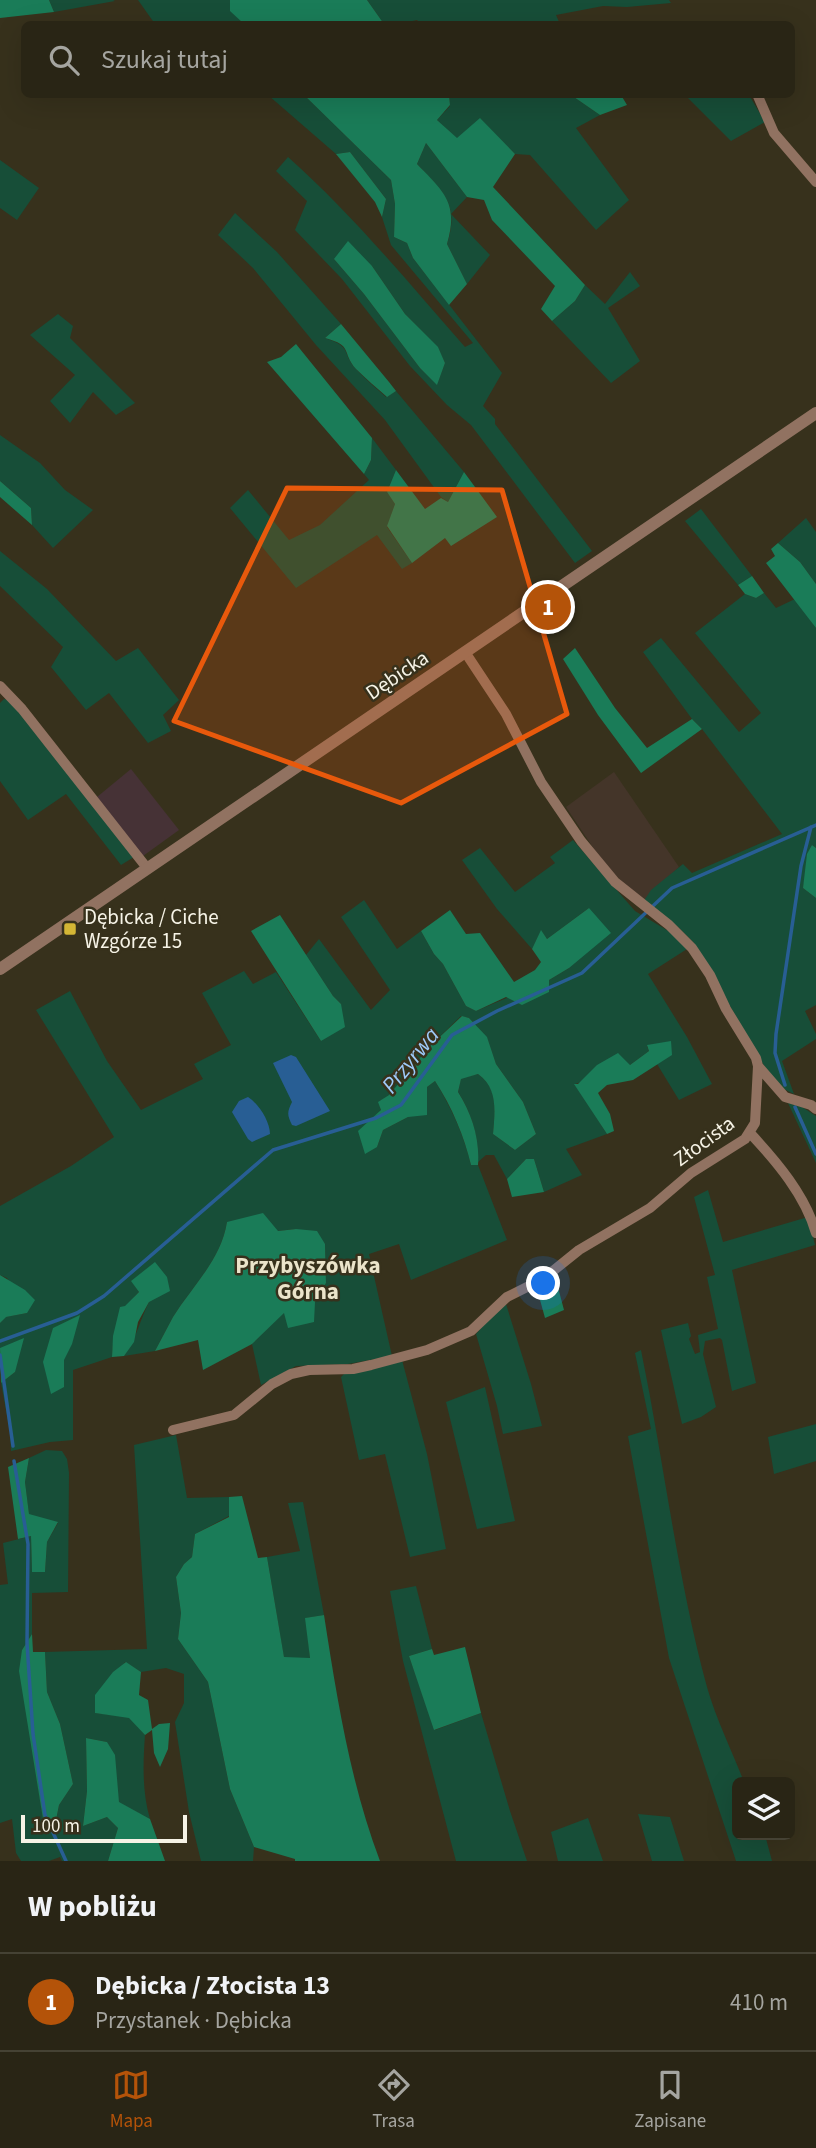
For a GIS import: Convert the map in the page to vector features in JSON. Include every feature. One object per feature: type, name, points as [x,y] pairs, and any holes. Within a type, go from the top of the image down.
[{"type":"street","points":[[759,98],[774,133],[816,182]]},
{"type":"street","name":"Dębicka","points":[[0,969],[816,413]]},
{"type":"street","name":"Złocista","points":[[173,1430],[234,1415],[272,1384],[291,1374],[309,1370],[354,1369],[427,1350],[464,1335],[507,1297],[543,1279],[579,1250],[650,1208],[691,1173],[751,1133],[757,1112],[758,1066],[750,1045],[726,1010],[710,975],[692,948],[669,925],[615,883],[581,842],[541,782],[506,714],[465,652]]},
{"type":"street","points":[[0,686],[39,730],[147,868]]},
{"type":"street","points":[[758,1066],[785,1097],[815,1106]]},
{"type":"street","points":[[751,1133],[802,1197],[816,1233]]},
{"type":"highlighted area","points":[[287,488],[502,490],[567,714],[401,803],[174,721]]},
{"type":"shaded area","points":[[131,769],[179,830],[143,856],[97,797]]},
{"type":"shaded area","points":[[614,772],[679,867],[643,902],[604,864],[566,807]]},
{"type":"green space","points":[[0,0],[49,0],[54,12],[0,18]]},
{"type":"green space","points":[[49,0],[113,0],[115,1],[54,12]]},
{"type":"green space","points":[[138,0],[230,0],[231,11],[241,21],[153,21]]},
{"type":"green space","points":[[230,0],[367,0],[382,21],[241,21],[230,11]]},
{"type":"green space","points":[[367,0],[669,0],[671,3],[603,6],[556,15],[559,21],[382,21]]},
{"type":"green space","points":[[271,98],[307,98],[391,180],[395,204],[394,237],[407,243],[413,258],[502,373],[483,406],[592,551],[575,563],[471,425],[447,405],[410,366],[342,279],[295,230],[307,201],[276,171],[288,157],[358,225],[465,347],[473,343],[391,245],[382,217],[386,199],[350,152],[336,154]],"holes":[[[334,259],[372,266],[405,314],[438,348],[445,363],[437,384],[420,368]]]},
{"type":"green space","points":[[307,98],[449,98],[450,105],[437,120],[457,138],[480,118],[515,154],[493,187],[585,285],[575,301],[552,321],[541,309],[555,286],[492,220],[484,200],[467,197],[426,143],[417,164],[447,199],[451,218],[447,244],[467,284],[449,305],[413,258],[407,243],[394,237],[395,204],[391,180]]},
{"type":"green space","points":[[449,98],[575,98],[600,115],[576,128],[629,200],[596,230],[530,155],[515,154],[480,119],[457,139],[437,120],[450,106]]},
{"type":"green space","points":[[575,98],[623,98],[627,105],[600,115]]},
{"type":"green space","points":[[688,98],[751,98],[765,122],[731,141]]},
{"type":"green space","points":[[426,143],[467,197],[451,214],[490,255],[467,284],[447,244],[451,219],[447,199],[417,164]]},
{"type":"green space","points":[[350,152],[386,199],[382,217],[375,202],[336,154]]},
{"type":"green space","points":[[0,160],[39,188],[17,220],[0,208]]},
{"type":"green space","points":[[235,213],[277,252],[341,324],[325,338],[340,344],[356,369],[386,397],[396,391],[464,472],[448,502],[441,497],[385,420],[316,345],[253,268],[218,235]]},
{"type":"green space","points":[[348,241],[372,266],[405,314],[438,347],[445,363],[437,385],[420,368],[334,259]]},
{"type":"green space","points":[[630,272],[640,286],[608,308],[640,361],[611,383],[552,321],[575,301],[585,285],[605,304]]},
{"type":"green space","points":[[58,314],[73,326],[70,338],[135,403],[116,415],[93,392],[70,423],[50,401],[75,375],[30,335]]},
{"type":"green space","points":[[341,324],[396,391],[387,397],[356,369],[344,347],[325,338]]},
{"type":"green space","points":[[296,344],[372,438],[371,460],[364,474],[267,362],[281,357]]},
{"type":"green space","points":[[0,435],[40,463],[65,490],[93,510],[53,548],[32,525],[31,508],[0,481]]},
{"type":"green space","points":[[372,438],[396,470],[387,492],[395,504],[387,527],[412,563],[402,569],[377,535],[296,588],[230,508],[248,490],[289,540],[320,525],[369,480],[364,474],[371,460]]},
{"type":"green space","points":[[396,470],[425,509],[441,498],[448,502],[464,472],[497,517],[451,546],[445,538],[412,563],[387,526],[395,504],[387,492]]},
{"type":"green space","points":[[0,481],[31,508],[32,525],[0,497]]},
{"type":"green space","points":[[701,509],[752,576],[738,585],[685,521]]},
{"type":"green space","points":[[806,518],[816,532],[816,584],[800,562],[778,543]]},
{"type":"green space","points":[[778,543],[800,562],[816,584],[816,628],[766,563],[775,556],[771,549]]},
{"type":"green space","points":[[0,551],[47,589],[116,661],[138,648],[179,700],[163,715],[171,731],[148,743],[109,693],[86,710],[51,667],[63,647],[0,586]]},
{"type":"green space","points":[[752,576],[764,593],[756,598],[745,594],[738,585]]},
{"type":"green space","points":[[764,593],[776,608],[795,599],[816,628],[816,848],[812,845],[803,888],[816,898],[816,1005],[805,1011],[816,1039],[782,1061],[794,1094],[780,1087],[763,1064],[694,943],[678,927],[643,902],[651,890],[683,864],[692,873],[782,834],[643,652],[661,638],[739,732],[761,713],[695,633],[745,594],[756,598]]},
{"type":"green space","points":[[575,648],[615,708],[647,748],[692,719],[702,729],[641,773],[598,715],[563,659]]},
{"type":"green space","points":[[4,699],[9,700],[134,857],[121,865],[66,794],[28,820],[0,781],[0,703]]},
{"type":"green space","points":[[573,840],[635,911],[675,935],[687,949],[648,974],[712,1084],[679,1100],[657,1064],[671,1055],[647,1046],[649,1051],[630,1065],[575,1084],[607,1134],[566,1149],[582,1175],[544,1192],[534,1159],[526,1159],[507,1179],[494,1155],[486,1155],[478,1162],[473,1125],[458,1092],[461,1078],[478,1074],[493,1093],[493,1134],[515,1150],[536,1134],[523,1102],[496,1064],[487,1038],[469,1018],[461,1016],[430,1046],[389,1095],[379,1102],[381,1110],[377,1147],[383,1130],[408,1117],[427,1087],[435,1081],[456,1121],[471,1165],[478,1165],[507,1240],[411,1280],[399,1244],[369,1254],[392,1356],[348,1364],[296,1366],[261,1385],[252,1344],[284,1312],[315,1302],[326,1283],[325,1244],[296,1229],[278,1231],[227,1222],[213,1260],[173,1317],[155,1351],[124,1356],[149,1302],[131,1280],[139,1292],[119,1322],[112,1357],[73,1370],[73,1440],[11,1451],[1,1383],[15,1372],[0,1348],[0,1323],[5,1317],[27,1313],[7,1278],[0,1275],[0,1206],[71,1166],[114,1137],[36,1010],[70,991],[107,1061],[141,1110],[203,1079],[194,1064],[231,1045],[202,993],[244,971],[253,984],[276,972],[321,1041],[341,1004],[306,955],[319,939],[371,1010],[390,990],[341,917],[364,900],[397,949],[421,931],[466,1006],[476,1011],[549,980],[569,968],[589,908],[547,939],[541,931],[532,949],[497,909],[462,860],[480,848],[515,892],[555,863],[550,857]]},
{"type":"green space","points":[[812,845],[816,848],[816,898],[803,888],[807,854]]},
{"type":"green space","points":[[589,908],[611,933],[569,968],[549,980],[549,992],[522,1005],[506,997],[476,1011],[466,1006],[421,931],[450,910],[466,934],[480,933],[514,982],[535,970],[541,962],[532,949],[541,930],[547,939]]},
{"type":"green space","points":[[280,915],[341,1004],[345,1027],[321,1041],[251,931]]},
{"type":"green space","points":[[462,1016],[469,1018],[487,1037],[496,1064],[523,1102],[536,1134],[515,1150],[493,1134],[492,1093],[478,1074],[461,1079],[458,1092],[474,1127],[478,1165],[471,1165],[457,1122],[435,1081],[427,1087],[427,1115],[408,1117],[383,1130],[377,1147],[365,1154],[358,1131],[381,1110],[378,1102],[389,1095],[430,1046]]},
{"type":"green space","points":[[671,1041],[672,1055],[633,1080],[607,1085],[598,1093],[610,1114],[614,1131],[607,1134],[574,1084],[578,1084],[597,1065],[618,1053],[630,1065],[649,1051],[647,1045]]},
{"type":"green space","points":[[788,1103],[802,1107],[816,1116],[816,1163]]},
{"type":"green space","points":[[526,1159],[534,1159],[544,1192],[512,1197],[507,1179]]},
{"type":"green space","points":[[708,1190],[723,1242],[808,1217],[815,1245],[732,1270],[756,1383],[732,1391],[722,1340],[720,1338],[705,1341],[703,1354],[716,1407],[701,1417],[682,1424],[661,1330],[688,1323],[691,1336],[689,1339],[695,1354],[700,1352],[698,1335],[718,1329],[707,1277],[715,1275],[694,1197]]},
{"type":"green space","points":[[263,1213],[278,1231],[317,1231],[325,1244],[326,1283],[315,1302],[314,1322],[288,1328],[284,1313],[252,1344],[203,1370],[198,1340],[155,1351],[173,1317],[213,1260],[227,1222]]},
{"type":"green space","points":[[155,1262],[167,1277],[170,1291],[149,1302],[138,1322],[134,1342],[124,1356],[112,1357],[113,1336],[120,1307],[125,1306],[139,1292],[131,1281]]},
{"type":"green space","points":[[0,1275],[25,1290],[35,1300],[27,1313],[6,1317],[0,1323]]},
{"type":"green space","points":[[555,1276],[564,1310],[545,1318],[537,1289]]},
{"type":"green space","points":[[506,1304],[542,1426],[503,1434],[476,1334],[497,1310]]},
{"type":"green space","points":[[80,1315],[72,1344],[64,1360],[64,1387],[51,1394],[43,1362],[53,1328]]},
{"type":"green space","points":[[24,1338],[15,1372],[1,1383],[0,1348]]},
{"type":"green space","points":[[641,1350],[696,1646],[719,1723],[742,1777],[732,1777],[732,1840],[766,1840],[772,1861],[736,1861],[669,1658],[628,1436],[651,1429],[635,1353]]},
{"type":"green space","points":[[402,1360],[427,1454],[446,1549],[410,1557],[385,1454],[359,1460],[341,1377]]},
{"type":"green space","points":[[485,1387],[515,1521],[477,1529],[446,1402]]},
{"type":"green space","points":[[816,1424],[816,1461],[774,1474],[768,1437]]},
{"type":"green space","points":[[176,1435],[187,1498],[229,1497],[229,1516],[195,1534],[192,1557],[176,1577],[181,1613],[178,1639],[208,1682],[230,1789],[254,1847],[253,1861],[201,1861],[189,1812],[175,1722],[184,1703],[184,1674],[166,1668],[141,1672],[125,1662],[96,1713],[129,1717],[145,1735],[144,1788],[150,1819],[119,1803],[107,1742],[86,1738],[87,1791],[83,1826],[107,1817],[118,1828],[108,1861],[62,1861],[60,1857],[49,1861],[21,1861],[16,1853],[12,1819],[0,1823],[0,1585],[8,1584],[3,1543],[31,1536],[32,1572],[45,1572],[47,1542],[58,1523],[29,1515],[25,1482],[29,1458],[46,1450],[62,1451],[67,1459],[69,1473],[68,1592],[32,1593],[32,1634],[22,1650],[43,1819],[56,1820],[59,1805],[73,1784],[60,1724],[47,1692],[45,1652],[147,1649],[134,1445]]},
{"type":"green space","points":[[29,1458],[25,1482],[29,1514],[58,1522],[47,1542],[45,1572],[32,1572],[31,1536],[18,1539],[8,1467]]},
{"type":"green space","points":[[242,1496],[258,1558],[267,1557],[284,1657],[310,1658],[305,1618],[324,1615],[360,1801],[380,1861],[295,1861],[254,1847],[230,1789],[208,1682],[178,1639],[181,1613],[176,1577],[192,1557],[195,1534],[229,1517],[229,1497]]},
{"type":"green space","points":[[303,1502],[324,1615],[306,1618],[310,1658],[284,1658],[267,1557],[300,1551],[288,1503]]},
{"type":"green space","points":[[416,1586],[432,1649],[409,1656],[435,1730],[481,1713],[527,1861],[456,1861],[403,1661],[390,1591]]},
{"type":"green space","points":[[32,1634],[33,1652],[45,1652],[47,1692],[60,1724],[73,1784],[59,1805],[56,1820],[43,1819],[19,1671],[22,1650]]},
{"type":"green space","points":[[465,1647],[481,1713],[434,1730],[409,1656],[432,1649],[434,1655]]},
{"type":"green space","points":[[126,1662],[141,1672],[139,1695],[148,1700],[152,1729],[159,1724],[170,1723],[168,1749],[160,1767],[154,1753],[152,1730],[145,1735],[129,1718],[95,1713],[95,1695],[113,1672]]},
{"type":"green space","points":[[86,1738],[107,1742],[115,1755],[119,1802],[150,1819],[165,1861],[108,1861],[118,1828],[107,1817],[83,1826],[87,1791]]},
{"type":"green space","points":[[638,1814],[670,1817],[684,1861],[652,1861]]},
{"type":"green space","points":[[588,1818],[603,1861],[558,1861],[551,1832]]},
{"type":"water","points":[[291,1055],[296,1057],[330,1111],[296,1126],[292,1125],[288,1116],[292,1102],[273,1063]]},
{"type":"water","points":[[248,1097],[263,1114],[270,1134],[252,1142],[232,1112],[239,1101]]},
{"type":"waterway","name":"Przyrwa","points":[[0,1341],[77,1313],[104,1296],[273,1150],[376,1118],[401,1105],[452,1035],[497,1011],[582,973],[672,888],[816,825]]},
{"type":"waterway","points":[[785,1085],[775,1053],[776,1034],[801,866],[811,827]]},
{"type":"waterway","points":[[795,1107],[816,1154]]},
{"type":"waterway","points":[[0,1355],[13,1446]]},
{"type":"waterway","points":[[14,1461],[28,1544],[27,1643],[33,1734],[45,1815],[66,1861]]},
{"type":"place","name":"Dębicka / Złocista 13","points":[[548,607]]},
{"type":"place","name":"Dębicka / Ciche Wzgórze 15","points":[[70,929]]},
{"type":"district","name":"Przybyszówka Górna","points":[[308,1278]]}]
